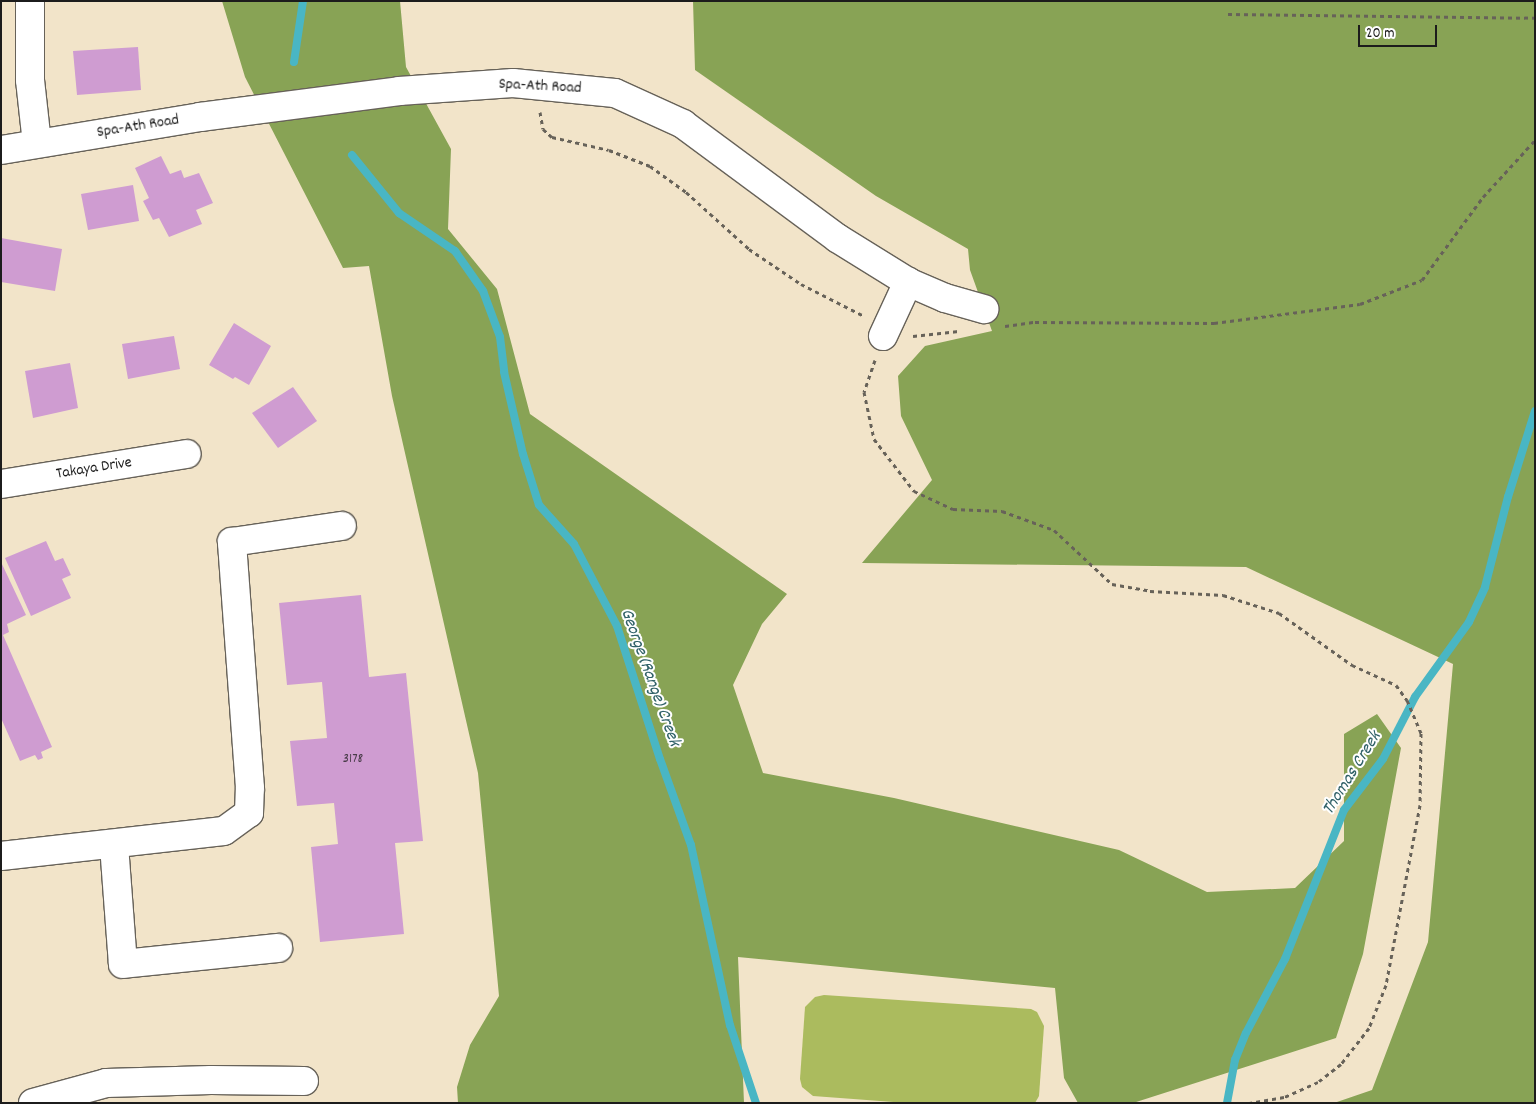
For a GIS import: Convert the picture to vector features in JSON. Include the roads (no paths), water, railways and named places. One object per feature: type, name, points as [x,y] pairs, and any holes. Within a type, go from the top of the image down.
[{"type":"street","points":[[30,1],[30,80],[38,143]]},
{"type":"street","name":"Spa-Ath Road","points":[[1,150],[200,117],[399,91],[514,84],[615,93],[682,124],[837,238],[908,282],[990,318]]},
{"type":"street","points":[[874,326],[908,282]]},
{"type":"street","name":"Takaya Drive","points":[[1,484],[187,454]]},
{"type":"street","points":[[1,856],[224,832],[249,813],[250,788],[232,542],[342,526]]},
{"type":"street","points":[[114,844],[123,964],[278,948]]},
{"type":"street","points":[[33,1103],[106,1083],[211,1080],[304,1081]]},
{"type":"waterway","name":"George (Range) Creek","points":[[294,62],[303,1]]},
{"type":"waterway","name":"George (Range) Creek","points":[[352,155],[399,213],[455,251],[483,291],[500,337],[504,372],[523,454],[539,505],[574,544],[617,626],[660,759],[691,845],[730,1025],[756,1103]]},
{"type":"waterway","name":"Thomas Creek","points":[[1227,1103],[1235,1060],[1246,1033],[1285,959],[1344,810],[1383,759],[1415,697],[1469,622],[1485,587],[1508,497],[1535,411]]}]
